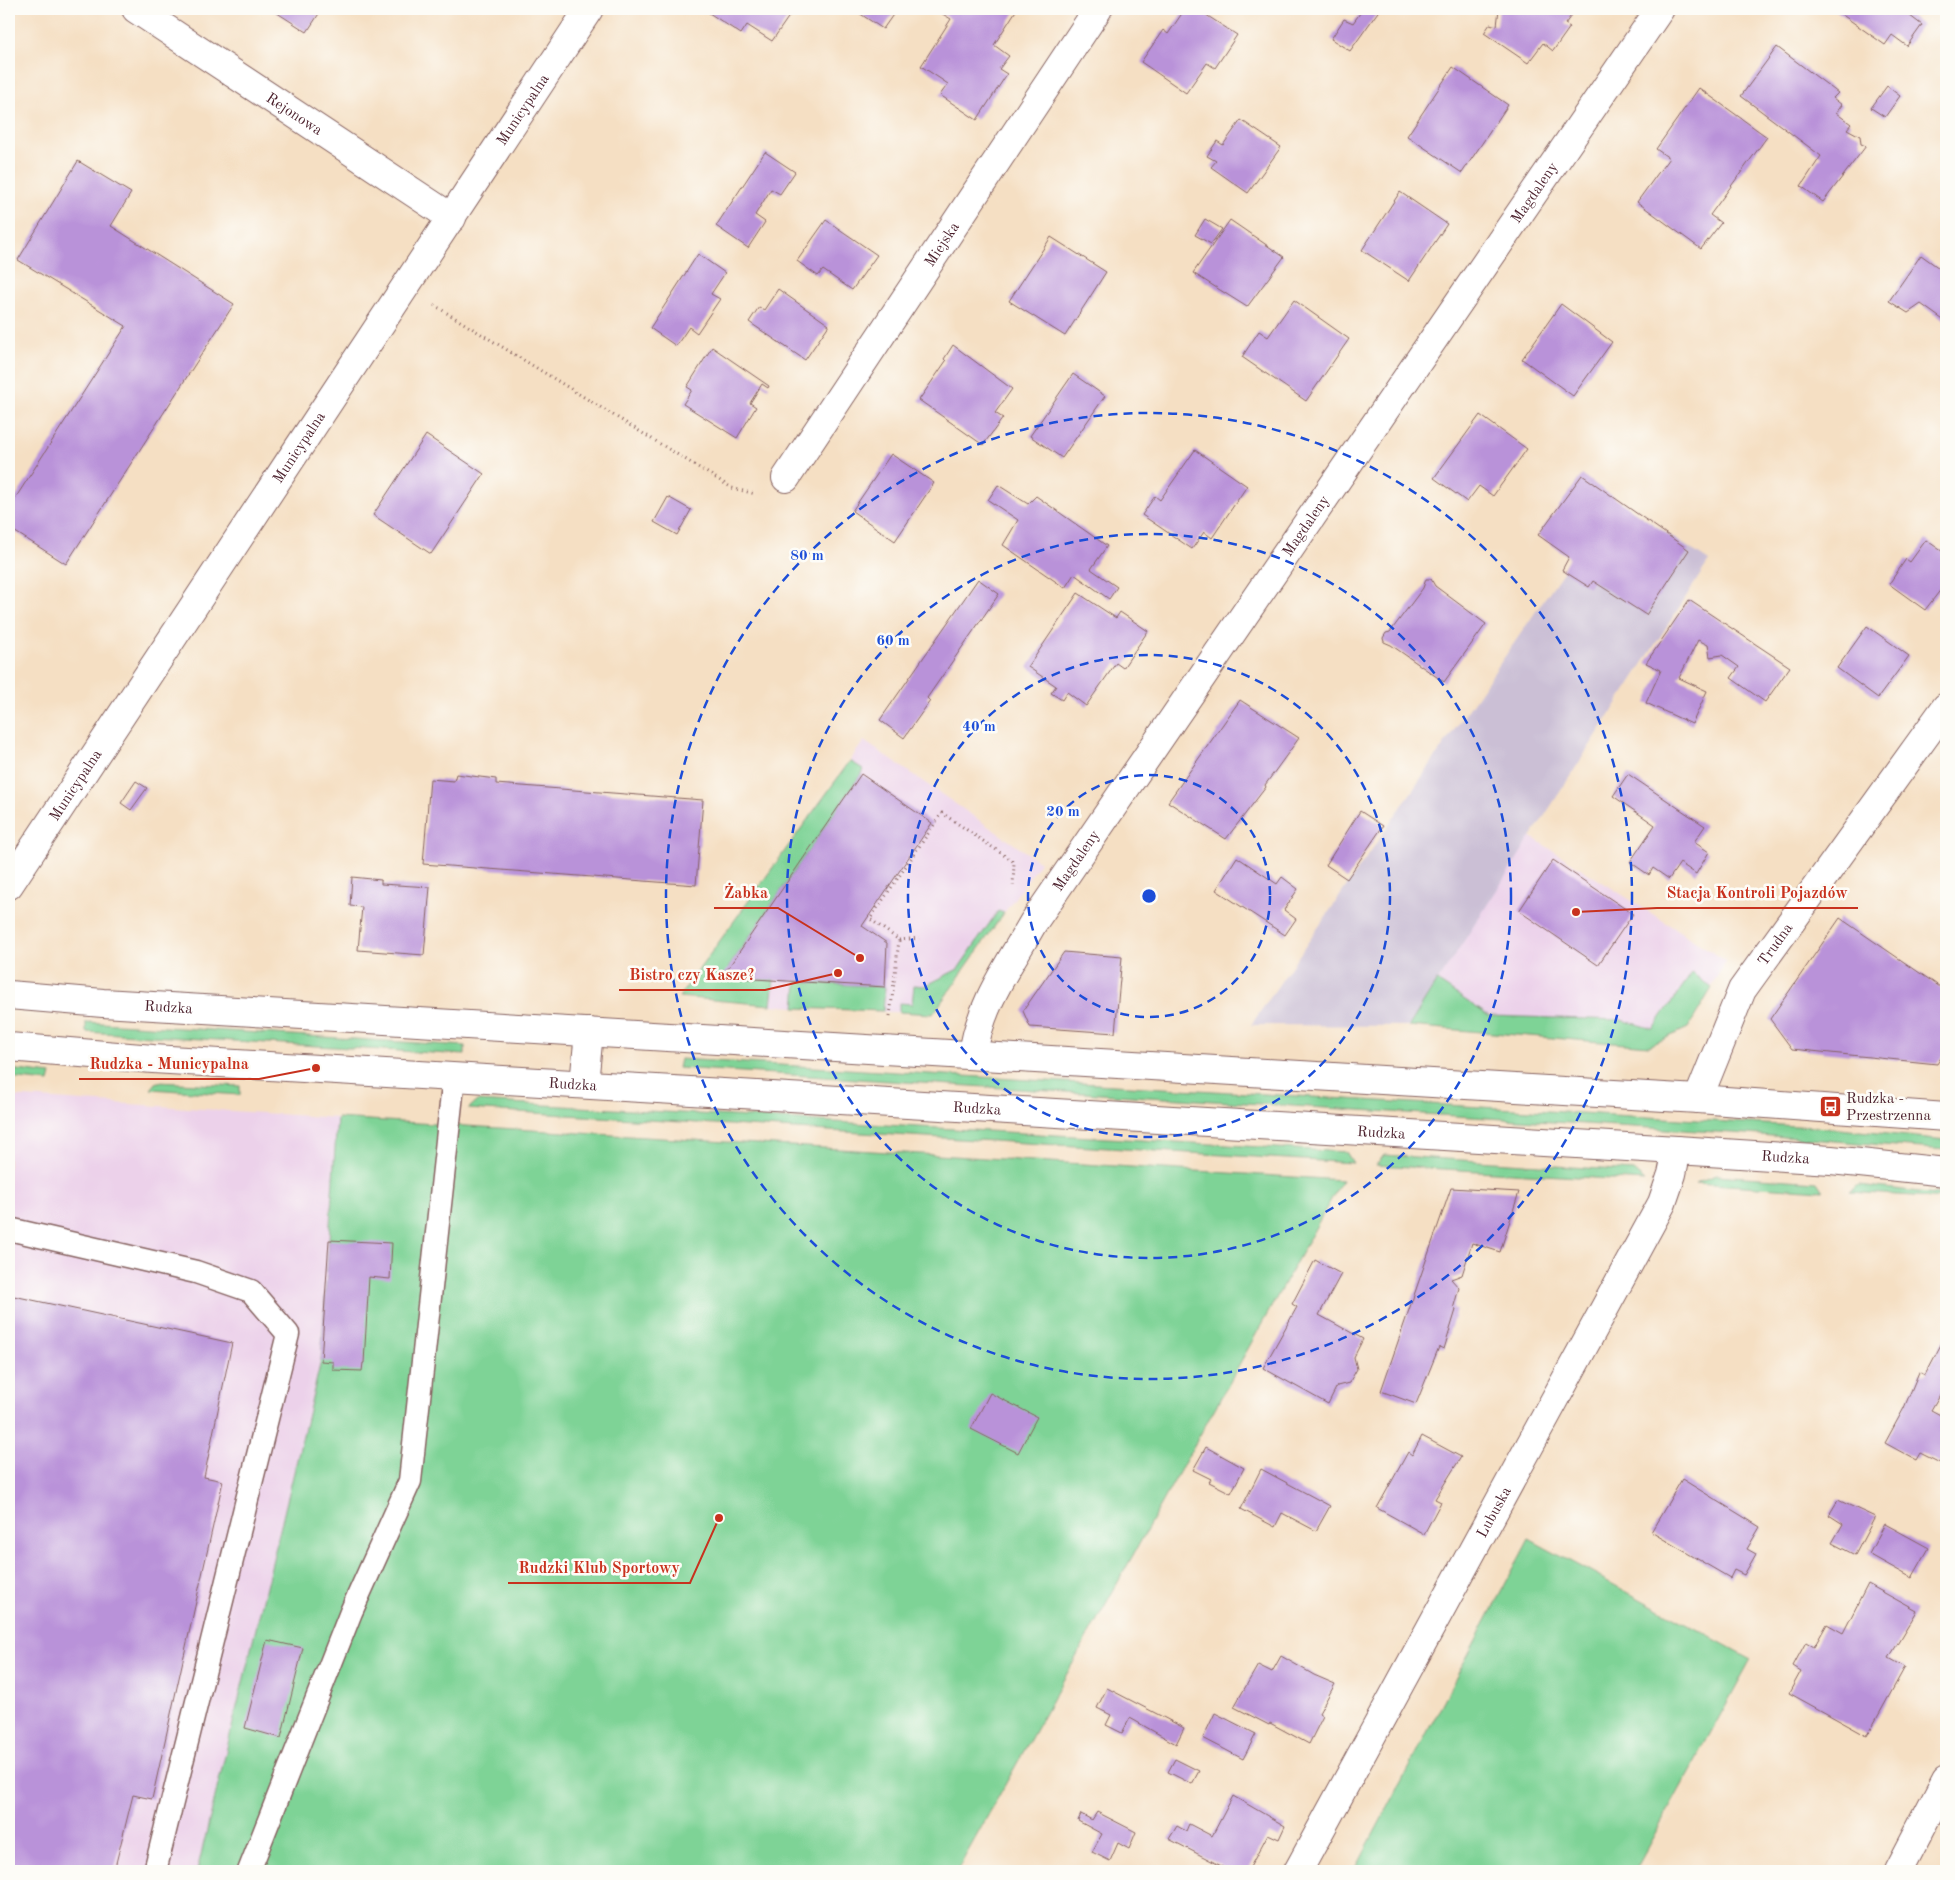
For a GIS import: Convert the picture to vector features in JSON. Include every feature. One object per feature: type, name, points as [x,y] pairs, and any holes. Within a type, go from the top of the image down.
[{"type":"street","name":"Rejonowa","points":[[136,9],[452,218]]},
{"type":"street","name":"Municypalna","points":[[9,885],[589,9]]},
{"type":"street","name":"Miejska","points":[[786,478],[1098,9]]},
{"type":"street","name":"Magdaleny","points":[[973,1055],[976,1034],[985,1006],[1033,923],[1660,9]]},
{"type":"street","name":"Trudna","points":[[1698,1099],[1742,990],[1946,708]]},
{"type":"street","name":"Rudzka","points":[[9,995],[104,1003],[1698,1099],[1946,1117]]},
{"type":"street","points":[[584,1084],[589,1032]]},
{"type":"street","name":"Rudzka","points":[[9,1047],[153,1059],[1677,1150],[1831,1160],[1946,1172]]},
{"type":"street","name":"Lubuska","points":[[1298,1871],[1662,1203],[1672,1174],[1677,1150]]},
{"type":"street","points":[[1898,1871],[1946,1779]]},
{"type":"lane","points":[[249,1871],[351,1612],[410,1481],[454,1076]]},
{"type":"lane","points":[[9,1229],[196,1272],[251,1291],[288,1334],[155,1871]]},
{"type":"path","points":[[406,287],[732,488],[757,494],[771,491],[786,478]]},
{"type":"path","points":[[919,938],[898,940],[870,919],[942,813],[1014,862],[1012,895]]},
{"type":"path","points":[[889,1024],[898,940]]},
{"type":"shaded area","points":[[1614,498],[1709,561],[1409,1026],[1251,1025]]},
{"type":"shaded area","points":[[864,741],[1040,862],[933,1014],[794,1007],[679,997]]},
{"type":"shaded area","points":[[1530,836],[1726,961],[1688,1028],[1649,1046],[1409,1026]]},
{"type":"shaded area","points":[[9,1096],[337,1118],[321,1361],[197,1871],[9,1871]]},
{"type":"green space","points":[[850,761],[863,769],[861,774],[722,977],[774,980],[771,1005],[679,997]]},
{"type":"green space","points":[[998,911],[1004,913],[933,1014],[899,1012],[899,1003],[912,1004],[914,985],[925,986],[958,969]]},
{"type":"green space","points":[[1692,973],[1712,988],[1688,1028],[1649,1046],[1409,1026],[1437,981],[1489,1016],[1622,1020],[1653,1029]]},
{"type":"green space","points":[[797,982],[885,987],[883,1011],[795,1008]]},
{"type":"green space","points":[[86,1022],[465,1046],[465,1055],[86,1032]]},
{"type":"green space","points":[[680,1059],[1830,1128],[1946,1140],[1946,1150],[1747,1134],[678,1068]]},
{"type":"green space","points":[[9,1069],[51,1074],[49,1082],[9,1078]]},
{"type":"green space","points":[[157,1082],[240,1086],[240,1095],[151,1089]]},
{"type":"green space","points":[[477,1101],[1346,1152],[1353,1163],[468,1109]]},
{"type":"green space","points":[[337,1118],[1342,1180],[957,1871],[197,1871],[321,1361]]},
{"type":"green space","points":[[1384,1155],[1633,1171],[1645,1181],[1376,1165]]},
{"type":"green space","points":[[1716,1175],[1817,1182],[1823,1191],[1695,1183]]},
{"type":"green space","points":[[1859,1185],[1946,1195],[1946,1198],[1849,1192]]},
{"type":"green space","points":[[1529,1539],[1751,1659],[1635,1871],[1354,1871]]},
{"type":"building","points":[[271,9],[322,9],[307,32]]},
{"type":"building","points":[[703,9],[794,9],[772,41],[747,25],[741,34]]},
{"type":"building","points":[[853,9],[897,9],[883,29]]},
{"type":"building","points":[[934,9],[1017,9],[994,45],[1009,56],[999,69],[1007,74],[977,120],[940,95],[948,84],[921,66],[951,19]]},
{"type":"building","points":[[1185,9],[1197,9],[1237,35],[1215,68],[1207,63],[1186,93],[1141,62],[1163,30],[1168,34]]},
{"type":"building","points":[[1363,9],[1380,9],[1350,51],[1331,39],[1344,19],[1353,23]]},
{"type":"building","points":[[1499,9],[1576,9],[1565,24],[1570,27],[1553,51],[1543,43],[1528,63],[1484,33],[1490,24],[1497,26]]},
{"type":"building","points":[[1834,9],[1901,9],[1922,25],[1907,46],[1892,35],[1885,45]]},
{"type":"building","points":[[1777,47],[1838,93],[1833,98],[1842,105],[1836,113],[1851,124],[1847,129],[1860,136],[1861,144],[1866,146],[1823,202],[1801,186],[1821,156],[1741,96]]},
{"type":"building","points":[[1453,67],[1508,105],[1462,173],[1407,136]]},
{"type":"building","points":[[1887,86],[1900,96],[1885,117],[1871,108]]},
{"type":"building","points":[[1699,88],[1767,137],[1710,215],[1721,223],[1701,249],[1637,202],[1669,158],[1656,149]]},
{"type":"building","points":[[1241,120],[1281,147],[1248,193],[1211,167],[1216,161],[1207,156],[1217,141],[1223,145]]},
{"type":"building","points":[[765,152],[795,172],[780,194],[771,189],[755,215],[765,222],[748,248],[716,226]]},
{"type":"building","points":[[78,161],[131,193],[111,226],[234,304],[66,564],[9,528],[9,508],[126,326],[18,260]]},
{"type":"building","points":[[1400,192],[1447,224],[1409,281],[1362,250]]},
{"type":"building","points":[[1205,219],[1222,229],[1211,244],[1195,235]]},
{"type":"building","points":[[826,220],[877,255],[852,290],[823,270],[818,276],[797,261]]},
{"type":"building","points":[[1230,220],[1284,257],[1247,307],[1193,273]]},
{"type":"building","points":[[1051,237],[1106,272],[1065,336],[1009,301]]},
{"type":"building","points":[[698,254],[725,273],[711,294],[720,299],[697,333],[689,327],[676,346],[650,328]]},
{"type":"building","points":[[1921,255],[1946,273],[1946,322],[1921,304],[1908,313],[1889,301]]},
{"type":"building","points":[[778,289],[829,325],[805,360],[749,322],[759,307],[764,310]]},
{"type":"building","points":[[1294,300],[1349,339],[1306,401],[1242,357],[1259,331],[1268,337]]},
{"type":"building","points":[[1561,304],[1612,342],[1573,396],[1522,359]]},
{"type":"building","points":[[953,345],[1012,389],[995,413],[1003,418],[983,445],[919,400],[946,361],[944,359]]},
{"type":"building","points":[[712,347],[769,386],[768,388],[762,384],[750,403],[756,407],[737,438],[683,404],[692,390],[687,387]]},
{"type":"building","points":[[1073,374],[1105,396],[1062,458],[1030,436]]},
{"type":"building","points":[[1480,415],[1527,449],[1493,496],[1479,486],[1467,502],[1434,478]]},
{"type":"building","points":[[426,435],[484,474],[431,554],[373,515]]},
{"type":"building","points":[[1195,450],[1247,486],[1212,538],[1204,532],[1192,549],[1142,515],[1155,496],[1160,500]]},
{"type":"building","points":[[891,454],[934,483],[895,541],[852,511]]},
{"type":"building","points":[[1582,475],[1689,550],[1646,615],[1593,581],[1589,587],[1562,570],[1569,557],[1538,535]]},
{"type":"building","points":[[998,485],[1028,504],[1036,496],[1107,546],[1091,569],[1117,587],[1109,599],[1074,574],[1065,588],[1003,545],[1018,520],[988,500]]},
{"type":"building","points":[[668,497],[691,510],[677,535],[654,522]]},
{"type":"building","points":[[1926,540],[1946,554],[1946,591],[1942,588],[1925,610],[1889,584],[1906,559],[1910,562]]},
{"type":"building","points":[[978,579],[999,594],[927,698],[930,701],[904,738],[880,720]]},
{"type":"building","points":[[1426,579],[1431,579],[1435,586],[1486,624],[1444,682],[1384,642],[1383,638],[1386,633],[1390,632],[1423,588]]},
{"type":"building","points":[[1078,593],[1116,618],[1120,612],[1148,631],[1123,668],[1116,663],[1086,706],[1067,692],[1062,700],[1051,693],[1056,686],[1028,667]]},
{"type":"building","points":[[1689,600],[1790,667],[1765,702],[1731,678],[1739,667],[1722,655],[1710,657],[1708,645],[1698,640],[1679,678],[1707,691],[1692,724],[1646,703],[1661,670],[1646,663]]},
{"type":"building","points":[[1867,626],[1909,656],[1878,698],[1837,668]]},
{"type":"building","points":[[1240,700],[1299,738],[1265,785],[1266,787],[1226,839],[1168,802]]},
{"type":"building","points":[[456,774],[496,779],[496,784],[703,800],[696,885],[423,864],[430,779],[454,781]]},
{"type":"building","points":[[861,774],[932,823],[862,926],[887,943],[885,987],[722,977]]},
{"type":"building","points":[[1628,774],[1705,826],[1694,842],[1709,852],[1696,874],[1680,863],[1669,879],[1653,868],[1649,875],[1630,862],[1655,825],[1613,796]]},
{"type":"building","points":[[136,781],[147,788],[131,810],[121,803]]},
{"type":"building","points":[[1360,811],[1383,826],[1347,879],[1326,865]]},
{"type":"building","points":[[1237,857],[1277,884],[1282,877],[1298,889],[1284,910],[1296,919],[1285,935],[1216,890]]},
{"type":"building","points":[[1553,860],[1633,914],[1598,965],[1519,911]]},
{"type":"building","points":[[352,877],[381,880],[381,884],[430,887],[424,955],[358,950],[362,907],[350,906]]},
{"type":"building","points":[[1840,918],[1946,991],[1946,1050],[1937,1064],[1792,1049],[1770,1019]]},
{"type":"building","points":[[1064,952],[1122,957],[1115,1033],[1030,1027],[1023,1011]]},
{"type":"building","points":[[1451,1188],[1519,1192],[1500,1252],[1472,1243],[1462,1275],[1451,1279],[1459,1288],[1453,1309],[1456,1310],[1444,1349],[1439,1347],[1416,1404],[1381,1391]]},
{"type":"building","points":[[329,1240],[392,1243],[390,1279],[369,1277],[362,1371],[333,1370],[333,1362],[321,1361]]},
{"type":"building","points":[[1315,1260],[1341,1274],[1319,1315],[1363,1339],[1354,1357],[1357,1369],[1349,1383],[1337,1386],[1328,1404],[1263,1368],[1297,1307],[1292,1304]]},
{"type":"building","points":[[9,1295],[232,1343],[204,1477],[223,1481],[152,1799],[133,1795],[114,1871],[9,1871]]},
{"type":"building","points":[[1946,1335],[1946,1387],[1931,1410],[1946,1418],[1946,1466],[1920,1453],[1916,1460],[1885,1443],[1904,1408],[1919,1372],[1925,1375]]},
{"type":"building","points":[[990,1393],[1037,1417],[1018,1453],[971,1429]]},
{"type":"building","points":[[1422,1436],[1461,1457],[1435,1499],[1441,1502],[1424,1534],[1377,1508],[1408,1452],[1412,1455]]},
{"type":"building","points":[[1206,1447],[1244,1468],[1231,1493],[1209,1482],[1211,1479],[1193,1470]]},
{"type":"building","points":[[1261,1469],[1330,1506],[1316,1531],[1282,1513],[1275,1527],[1241,1509]]},
{"type":"building","points":[[1682,1479],[1760,1527],[1747,1549],[1756,1554],[1744,1575],[1734,1570],[1730,1578],[1651,1532]]},
{"type":"building","points":[[1838,1500],[1875,1517],[1855,1555],[1832,1543],[1843,1524],[1829,1515]]},
{"type":"building","points":[[1885,1524],[1929,1548],[1912,1578],[1869,1554]]},
{"type":"building","points":[[1868,1584],[1917,1611],[1889,1658],[1905,1667],[1867,1736],[1789,1693],[1801,1671],[1793,1666],[1806,1642],[1814,1647],[1827,1624],[1843,1633]]},
{"type":"building","points":[[267,1640],[303,1648],[281,1738],[245,1728]]},
{"type":"building","points":[[1281,1656],[1314,1675],[1335,1684],[1319,1713],[1323,1716],[1309,1744],[1270,1723],[1269,1725],[1234,1707],[1258,1665],[1272,1672]]},
{"type":"building","points":[[1107,1688],[1184,1728],[1176,1744],[1130,1718],[1122,1733],[1106,1725],[1111,1715],[1097,1708]]},
{"type":"building","points":[[1215,1713],[1256,1734],[1243,1759],[1203,1738]]},
{"type":"building","points":[[1175,1759],[1199,1771],[1192,1784],[1168,1772]]},
{"type":"building","points":[[1233,1796],[1285,1826],[1279,1839],[1268,1834],[1248,1871],[1231,1871],[1169,1839],[1177,1826],[1186,1831],[1189,1824],[1212,1836]]},
{"type":"building","points":[[1097,1812],[1136,1832],[1129,1849],[1118,1843],[1110,1861],[1092,1852],[1102,1834],[1078,1821],[1081,1814],[1092,1820]]},
{"type":"place","name":"Stacja Kontroli Pojazdów","points":[[1576,912]]},
{"type":"place","name":"Żabka","points":[[860,958]]},
{"type":"place","name":"Bistro czy Kasze?","points":[[838,973]]},
{"type":"place","name":"Rudzka - Municypalna","points":[[316,1068]]},
{"type":"place","name":"Rudzka - Przestrzenna","points":[[1830,1107]]},
{"type":"place","name":"Rudzki Klub Sportowy","points":[[719,1518]]}]
